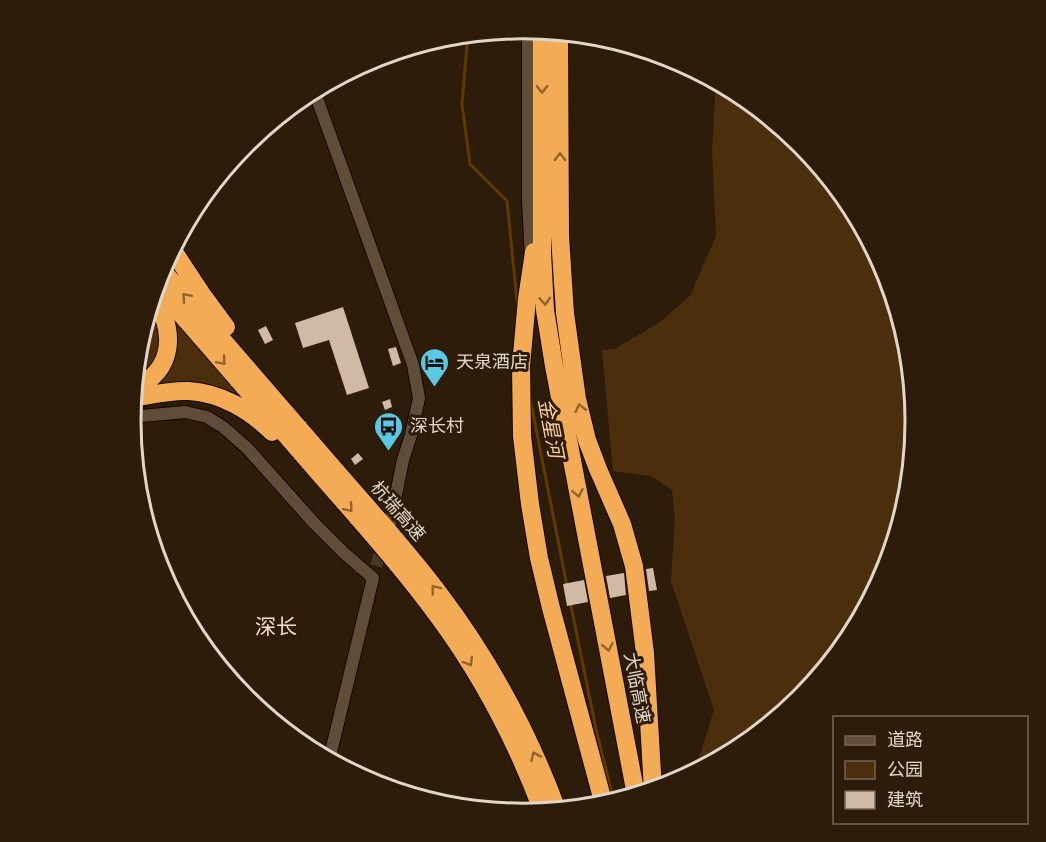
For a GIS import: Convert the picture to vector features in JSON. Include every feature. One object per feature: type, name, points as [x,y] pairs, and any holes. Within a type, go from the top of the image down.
[{"type":"highway","points":[[543,40],[551,200]]},
{"type":"highway","points":[[560,41],[551,200],[531,269],[522,340],[520,387],[522,436],[530,504],[550,608],[601,795]]},
{"type":"highway","name":"大临高速","points":[[551,200],[560,236],[565,313],[577,399],[587,440],[622,524],[636,582],[645,653],[652,780]]},
{"type":"highway","name":"大临高速","points":[[551,200],[542,252],[545,310],[634,786]]},
{"type":"highway","points":[[178,258],[201,293],[311,442]]},
{"type":"highway","name":"杭瑞高速","points":[[169,278],[422,571],[467,633],[519,719],[554,802]]},
{"type":"highway","name":"杭瑞高速","points":[[163,293],[411,580],[456,641],[482,683],[506,726],[539,802]]},
{"type":"highway","points":[[143,384],[160,368],[167,352],[167,325],[159,306]]},
{"type":"highway","points":[[142,397],[188,391],[204,393],[238,406],[257,419],[334,490]]},
{"type":"street","points":[[528,39],[528,200],[531,269]]},
{"type":"street","points":[[317,99],[413,365],[419,398],[390,524]]},
{"type":"street","points":[[141,416],[185,412],[207,417],[223,427],[247,448],[343,552],[375,572],[330,751]]},
{"type":"green space","points":[[715,91],[756,118],[775,134],[826,188],[866,252],[885,298],[898,346],[905,421],[902,471],[892,520],[876,567],[854,612],[826,654],[793,691],[756,724],[698,761],[714,710],[671,581],[675,517],[672,490],[651,476],[613,471],[602,350],[615,349],[660,322],[690,296],[716,236],[712,151]]},
{"type":"green space","points":[[169,313],[246,401],[146,390]]},
{"type":"green space","points":[[156,315],[162,331],[158,357],[144,372]]},
{"type":"building","points":[[343,307],[369,388],[347,395],[329,340],[303,348],[295,323]]},
{"type":"building","points":[[266,326],[273,340],[265,344],[258,330]]},
{"type":"building","points":[[396,347],[401,363],[393,366],[388,349]]},
{"type":"building","points":[[390,399],[392,407],[385,410],[382,402]]},
{"type":"building","points":[[358,453],[363,459],[355,465],[351,459]]},
{"type":"building","points":[[653,568],[657,590],[649,591],[646,569]]},
{"type":"building","points":[[624,573],[626,595],[610,598],[606,576]]},
{"type":"building","points":[[584,580],[588,602],[567,606],[563,584]]},
{"type":"waterway","name":"金星河","points":[[467,43],[462,104],[470,164],[507,201],[518,311]]},
{"type":"waterway","name":"金星河","points":[[530,398],[567,586]]},
{"type":"waterway","name":"金星河","points":[[570,601],[596,729],[612,793]]},
{"type":"tunnel","points":[[376,566],[384,542]]},
{"type":"place","name":"天泉酒店","points":[[435,388]]},
{"type":"place","name":"深长村","points":[[389,452]]},
{"type":"district","name":"深长","points":[[276,627]]}]
